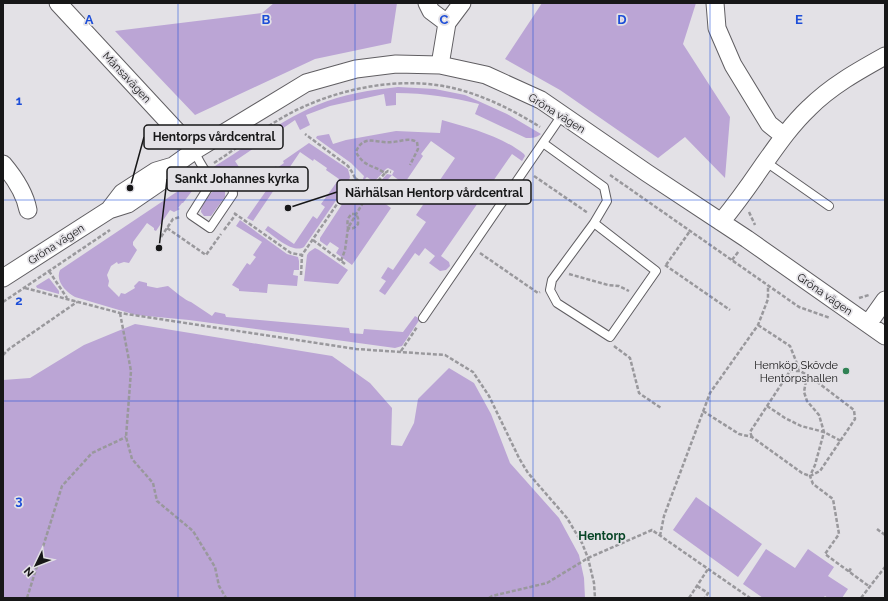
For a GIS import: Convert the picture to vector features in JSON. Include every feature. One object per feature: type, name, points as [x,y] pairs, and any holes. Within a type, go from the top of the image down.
[{"type":"street","name":"Månsavägen","points":[[58,3],[186,140],[194,151]]},
{"type":"street","points":[[426,3],[431,11],[447,23]]},
{"type":"street","points":[[440,65],[447,23],[462,3]]},
{"type":"street","points":[[715,3],[717,28],[733,65],[769,124],[784,136]]},
{"type":"street","points":[[721,222],[784,136],[808,108],[829,90],[852,74],[885,56]]},
{"type":"street","name":"Gröna vägen","points":[[3,278],[109,210],[128,204],[163,180],[173,166],[194,151],[306,83],[356,69],[376,66],[396,64],[440,65],[486,75],[541,100],[721,222],[885,336]]},
{"type":"street","points":[[3,164],[11,174],[27,203],[28,210]]},
{"type":"street","points":[[868,324],[885,300]]},
{"type":"lane","points":[[423,318],[562,115]]},
{"type":"lane","points":[[543,143],[604,187],[607,201],[595,221],[552,280],[550,290],[558,303],[610,337],[656,271],[595,221]]},
{"type":"lane","points":[[194,151],[204,170],[213,180],[223,185],[232,184],[233,194],[210,228],[191,214],[213,180]]},
{"type":"lane","points":[[766,162],[829,206]]},
{"type":"path","points":[[179,185],[268,127],[303,107],[333,95],[367,87],[399,84],[430,85],[457,89],[501,105],[550,133]]},
{"type":"path","points":[[305,134],[348,166],[355,178],[374,191]]},
{"type":"path","points":[[385,173],[371,167],[359,158],[356,152],[359,144],[375,140],[390,143],[413,139],[416,142],[418,149],[410,165]]},
{"type":"path","points":[[254,169],[278,180]]},
{"type":"path","points":[[525,170],[595,221]]},
{"type":"path","points":[[341,261],[345,250],[348,228],[371,189],[385,173],[388,171],[391,172]]},
{"type":"path","points":[[607,174],[799,307],[836,320]]},
{"type":"path","points":[[301,275],[302,255],[355,178]]},
{"type":"path","points":[[225,206],[291,253],[302,255]]},
{"type":"path","points":[[161,237],[173,219],[191,214]]},
{"type":"path","points":[[348,228],[354,228],[358,224],[356,214]]},
{"type":"path","points":[[3,302],[111,230]]},
{"type":"path","points":[[656,271],[666,265],[690,231]]},
{"type":"path","points":[[312,240],[345,264]]},
{"type":"path","points":[[472,248],[538,293],[550,290]]},
{"type":"path","points":[[666,265],[730,310]]},
{"type":"path","points":[[560,269],[570,274],[586,277],[608,285],[619,286],[638,297]]},
{"type":"path","points":[[49,272],[67,299]]},
{"type":"path","points":[[660,536],[664,516],[710,393],[758,325],[768,299],[768,285]]},
{"type":"path","points":[[25,288],[120,313],[356,349],[445,355],[474,372],[489,396],[519,458],[528,473],[567,518],[582,543],[588,558],[594,583],[595,598]]},
{"type":"path","points":[[3,355],[9,349],[77,302]]},
{"type":"path","points":[[120,313],[131,371],[126,437],[132,459],[153,483],[158,501],[193,532],[215,567],[219,586],[226,598]]},
{"type":"path","points":[[400,351],[423,318]]},
{"type":"path","points":[[758,325],[790,346],[800,371]]},
{"type":"path","points":[[610,337],[614,346],[630,358],[638,392],[661,408]]},
{"type":"path","points":[[703,411],[740,434],[752,436],[802,473],[810,476],[820,471],[841,441],[855,419],[854,410],[807,375],[800,371],[790,371],[750,432],[752,436]]},
{"type":"path","points":[[807,375],[804,392],[805,396],[807,401],[819,415],[824,432],[815,465],[810,476],[813,484],[833,499],[839,534],[825,554],[870,587]]},
{"type":"path","points":[[767,406],[785,418],[801,426],[824,432],[841,441]]},
{"type":"path","points":[[27,598],[62,486],[92,453],[126,437]]},
{"type":"path","points":[[489,598],[547,583],[588,558],[652,530],[750,598]]},
{"type":"path","points":[[878,530],[885,535]]},
{"type":"path","points":[[861,598],[885,567]]},
{"type":"path","points":[[849,572],[851,568]]},
{"type":"path","points":[[689,598],[708,569]]},
{"type":"path","points":[[697,586],[708,593],[705,598]]},
{"type":"shaded area","points":[[274,3],[397,3],[391,43],[315,59],[195,115],[115,31],[262,13]]},
{"type":"shaded area","points":[[542,3],[696,3],[683,44],[730,117],[725,178],[685,137],[658,158],[560,90],[505,59]]},
{"type":"shaded area","points":[[398,87],[435,89],[465,95],[507,114],[541,134],[534,138],[526,138],[475,114],[479,104],[438,96],[396,93],[396,105],[386,106],[384,94],[330,106],[306,115],[310,125],[300,130],[295,120],[235,161],[241,170],[229,176],[222,176],[215,172],[212,168],[290,118],[317,105],[347,95]]},
{"type":"shaded area","points":[[442,120],[495,137],[515,148],[525,156],[522,161],[512,154],[441,256],[449,262],[450,266],[446,270],[440,271],[429,263],[435,256],[425,248],[419,256],[415,253],[385,295],[379,291],[386,281],[381,278],[388,267],[393,270],[426,222],[416,215],[455,158],[431,141],[421,154],[423,156],[404,184],[392,175],[394,171],[388,168],[372,184],[369,183],[371,180],[367,177],[364,180],[364,176],[351,163],[316,138],[317,136],[329,134],[333,144],[346,140],[396,131],[440,133]]},
{"type":"shaded area","points":[[309,143],[348,169],[350,177],[348,183],[304,247],[300,249],[289,246],[265,230],[268,226],[294,244],[313,216],[317,219],[325,207],[321,204],[339,179],[314,159],[313,161],[300,152],[281,180],[272,173],[272,170],[276,166],[277,168],[284,163],[283,161]]},
{"type":"shaded area","points":[[387,174],[392,175],[378,190],[374,188]]},
{"type":"shaded area","points":[[273,181],[278,184],[253,221],[247,218]]},
{"type":"shaded area","points":[[190,183],[194,184],[195,187],[178,208],[180,209],[174,212],[170,210],[156,231],[147,223],[133,242],[133,245],[137,250],[129,263],[124,262],[118,264],[117,262],[111,266],[107,275],[109,281],[108,286],[119,297],[121,293],[125,294],[135,288],[134,286],[139,281],[147,283],[147,286],[157,288],[168,286],[183,298],[212,316],[215,312],[225,314],[226,317],[349,328],[350,333],[363,334],[364,329],[403,332],[415,316],[420,319],[402,346],[395,348],[189,320],[136,315],[75,297],[62,286],[59,278],[60,270]]},
{"type":"shaded area","points":[[358,185],[391,208],[352,265],[336,253],[339,248],[330,242],[327,246],[320,241],[320,238],[352,189]]},
{"type":"shaded area","points":[[218,187],[225,191],[225,197],[211,216],[204,216],[201,209],[205,201]]},
{"type":"shaded area","points":[[240,220],[287,254],[298,257],[299,270],[294,270],[293,275],[298,276],[297,286],[268,284],[267,293],[239,291],[239,289],[232,285],[247,263],[250,265],[256,257],[253,255],[262,242],[236,226]]},
{"type":"shaded area","points":[[315,248],[348,270],[338,284],[304,281],[307,255]]},
{"type":"shaded area","points":[[49,278],[59,291],[59,294],[37,288],[36,286]]},
{"type":"shaded area","points":[[135,324],[332,356],[370,383],[392,408],[391,445],[402,446],[414,423],[418,399],[449,368],[474,383],[491,414],[510,463],[559,518],[579,555],[584,578],[585,598],[3,598],[3,380],[30,378],[84,345]]},
{"type":"shaded area","points":[[696,497],[762,544],[738,577],[673,530]]},
{"type":"shaded area","points":[[766,549],[795,568],[808,549],[834,567],[828,576],[848,589],[842,598],[828,598],[825,596],[823,598],[763,598],[743,584]]},
{"type":"place","name":"Hentorps vårdcentral","points":[[130,188]]},
{"type":"place","name":"Närhälsan Hentorp vårdcentral","points":[[288,208]]},
{"type":"place","name":"Sankt Johannes kyrka","points":[[159,248]]},
{"type":"place","name":"Hemköp Skövde Hentorpshallen","points":[[846,371]]},
{"type":"district","name":"Hentorp","points":[[602,536]]}]
